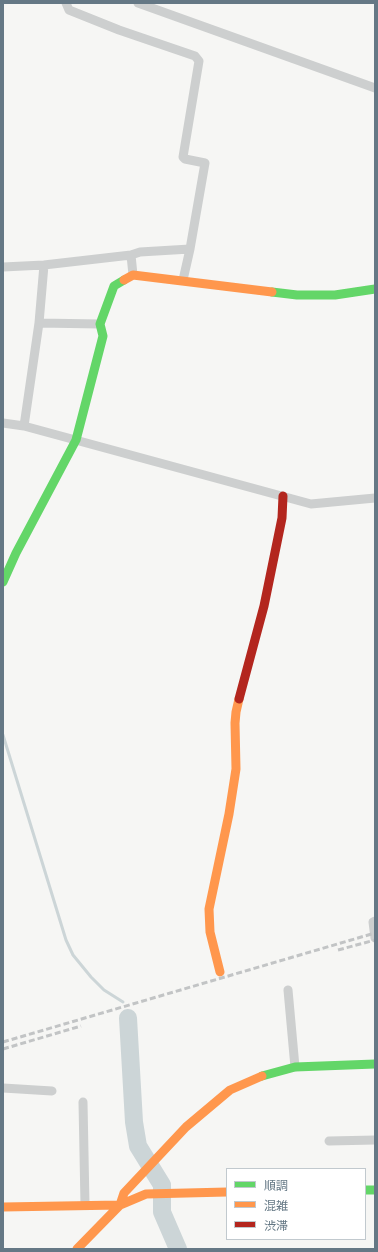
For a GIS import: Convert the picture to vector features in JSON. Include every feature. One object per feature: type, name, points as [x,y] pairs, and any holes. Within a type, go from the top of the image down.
[{"type":"street","points":[[66,3],[69,10],[119,30],[195,56],[199,61],[183,156],[185,159],[205,163],[190,249],[182,280]]},
{"type":"street","points":[[138,3],[375,88]]},
{"type":"street","points":[[3,268],[131,256],[140,252],[190,249]]},
{"type":"street","points":[[131,256],[133,275]]},
{"type":"street","points":[[24,426],[39,323],[44,265]]},
{"type":"street","points":[[3,582],[16,552],[76,440],[103,336],[100,324],[114,286],[133,275],[296,295],[334,295],[375,289]]},
{"type":"street","points":[[39,323],[100,324]]},
{"type":"street","points":[[3,423],[24,426],[311,504],[375,498]]},
{"type":"street","points":[[220,972],[210,932],[209,909],[229,814],[236,769],[236,712],[264,606],[282,518],[283,496]]},
{"type":"street","points":[[375,922],[373,922],[375,938]]},
{"type":"street","points":[[288,990],[294,1066]]},
{"type":"street","points":[[120,1205],[124,1193],[154,1160],[186,1127],[230,1090],[257,1077],[294,1066],[375,1064]]},
{"type":"street","points":[[3,1088],[52,1091]]},
{"type":"street","points":[[83,1102],[85,1205]]},
{"type":"street","points":[[329,1141],[375,1140]]},
{"type":"street","points":[[77,1249],[120,1205],[146,1194],[226,1192]]},
{"type":"street","points":[[5,1206],[120,1205]]},
{"type":"waterway","points":[[3,735],[66,940],[73,955],[91,977],[104,990],[123,1002]]},
{"type":"waterway","points":[[128,1018],[134,1122],[138,1146],[162,1185],[162,1212],[178,1249]]},
{"type":"railway","points":[[3,1042],[375,933]]},
{"type":"railway","points":[[338,950],[375,940]]},
{"type":"railway","points":[[3,1049],[81,1026]]},
{"type":"traffic: fast","points":[[3,582],[16,553],[76,440],[103,336],[100,324],[114,286],[124,280]]},
{"type":"traffic: fast","points":[[272,292],[297,295],[335,295],[375,289]]},
{"type":"traffic: fast","points":[[262,1076],[295,1067],[375,1064]]},
{"type":"traffic: fast","points":[[366,1190],[375,1190]]},
{"type":"traffic: slow","points":[[124,280],[133,275],[272,292]]},
{"type":"traffic: slow","points":[[220,972],[210,932],[209,909],[229,814],[236,769],[235,723],[239,699]]},
{"type":"traffic: slow","points":[[77,1249],[120,1205],[124,1193],[186,1127],[230,1090],[262,1076]]},
{"type":"traffic: slow","points":[[3,1207],[120,1205],[146,1194],[226,1192]]},
{"type":"traffic: jam","points":[[239,699],[264,606],[282,518],[283,496]]}]
